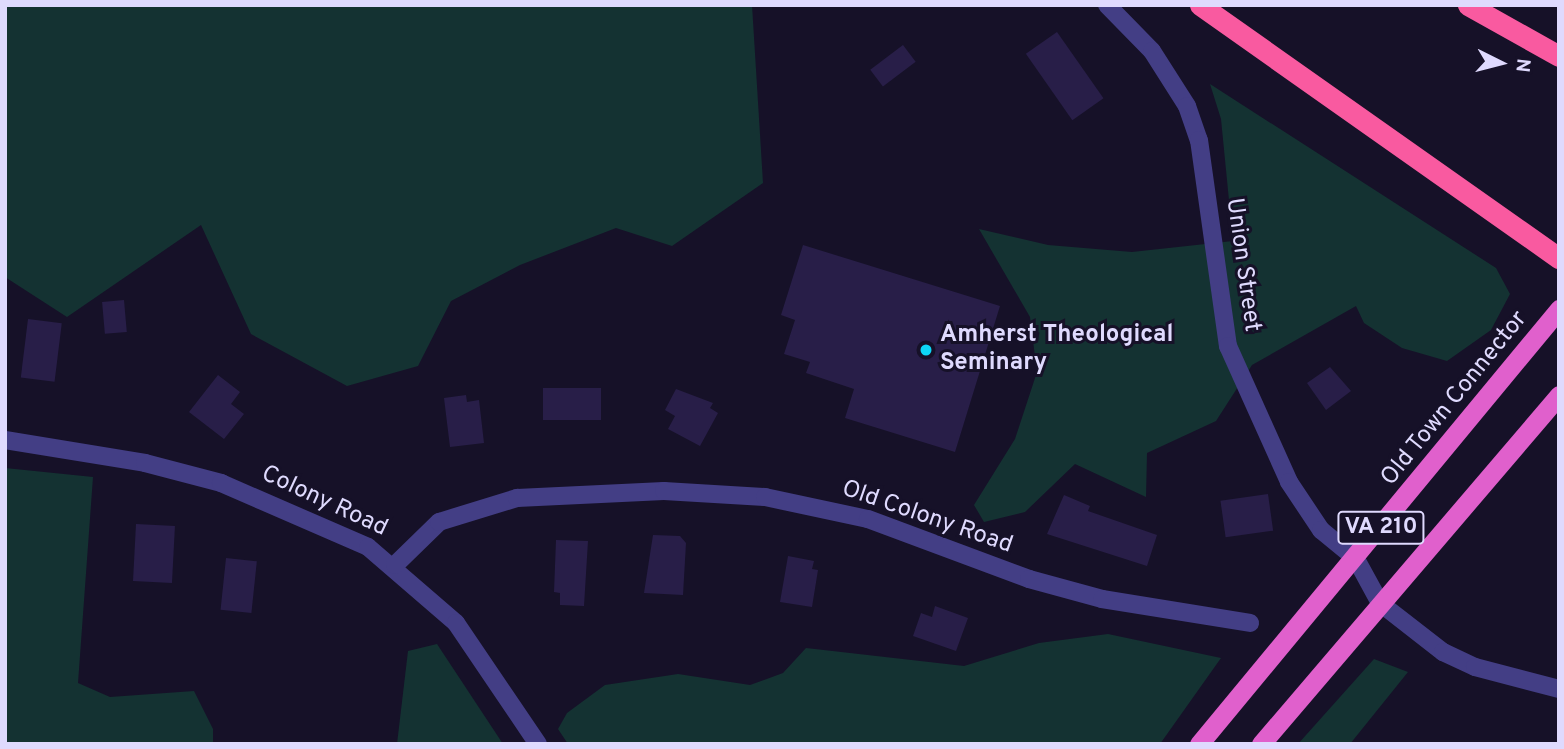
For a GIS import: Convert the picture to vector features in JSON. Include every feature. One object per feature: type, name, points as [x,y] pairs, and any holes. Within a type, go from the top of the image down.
[{"type":"highway","points":[[1200,5],[1559,258]]},
{"type":"highway","points":[[1468,5],[1559,56]]},
{"type":"highway","name":"Old Town Connector","points":[[1199,744],[1356,559],[1559,309]]},
{"type":"highway","name":"VA 210","points":[[1261,744],[1559,395]]},
{"type":"street","name":"Union Street","points":[[1107,5],[1152,51],[1187,106],[1199,141],[1228,346],[1289,482],[1321,530],[1356,559],[1380,603],[1408,628],[1475,667],[1559,689]]},
{"type":"street","name":"Colony Road","points":[[5,440],[221,482],[272,501],[395,565],[456,623],[538,744]]},
{"type":"street","name":"Old Colony Road","points":[[395,565],[439,522],[517,498],[664,491],[765,497],[868,519],[1029,579],[1102,599],[1250,623]]},
{"type":"green space","points":[[5,5],[752,5],[763,183],[672,246],[616,228],[520,265],[451,301],[418,366],[347,386],[251,334],[201,225],[67,317],[5,277]]},
{"type":"green space","points":[[1210,84],[1496,268],[1510,294],[1491,330],[1447,361],[1402,348],[1364,323],[1356,306],[1252,365],[1216,421],[1147,453],[1146,497],[1075,464],[1025,512],[984,522],[974,505],[1015,439],[1037,372],[1030,317],[979,229],[1048,245],[1132,252],[1233,241],[1221,119]]},
{"type":"green space","points":[[5,468],[93,477],[78,683],[110,697],[194,691],[213,729],[213,744],[5,744]]},
{"type":"green space","points":[[1108,634],[1221,658],[1160,744],[568,744],[558,729],[567,713],[605,685],[678,674],[750,685],[783,673],[806,648],[964,666],[1039,643]]},
{"type":"green space","points":[[437,644],[503,744],[397,744],[408,651]]},
{"type":"green space","points":[[1374,659],[1408,672],[1350,744],[1298,744]]},
{"type":"building","points":[[1057,32],[1103,98],[1072,120],[1026,54]]},
{"type":"building","points":[[903,45],[916,62],[883,86],[870,70]]},
{"type":"building","name":"Amherst Theological Seminary","points":[[803,245],[1000,306],[955,452],[845,418],[854,389],[806,373],[810,362],[784,354],[795,320],[781,315]]},
{"type":"building","points":[[124,300],[127,332],[105,334],[102,302]]},
{"type":"building","points":[[28,319],[62,323],[55,382],[21,378]]},
{"type":"building","points":[[1330,367],[1351,391],[1326,410],[1307,383]]},
{"type":"building","points":[[218,375],[240,392],[231,404],[244,414],[224,439],[189,412]]},
{"type":"building","points":[[543,388],[601,388],[601,420],[543,420]]},
{"type":"building","points":[[676,389],[713,403],[710,408],[718,413],[700,446],[668,429],[675,416],[665,410]]},
{"type":"building","points":[[466,395],[467,402],[479,400],[484,443],[450,447],[444,398]]},
{"type":"building","points":[[1268,494],[1273,531],[1226,537],[1220,501]]},
{"type":"building","points":[[1064,495],[1090,506],[1088,511],[1157,535],[1147,566],[1047,534]]},
{"type":"building","points":[[136,524],[175,526],[172,583],[133,581]]},
{"type":"building","points":[[653,535],[680,536],[686,543],[683,595],[644,593]]},
{"type":"building","points":[[556,540],[588,541],[584,606],[560,605],[560,593],[554,592]]},
{"type":"building","points":[[788,556],[814,561],[812,569],[818,570],[812,607],[780,602]]},
{"type":"building","points":[[226,558],[257,561],[251,613],[221,610]]},
{"type":"building","points":[[935,606],[968,618],[956,651],[913,636],[921,613],[932,617]]},
{"type":"place","name":"Amherst Theological Seminary","points":[[926,350]]}]
